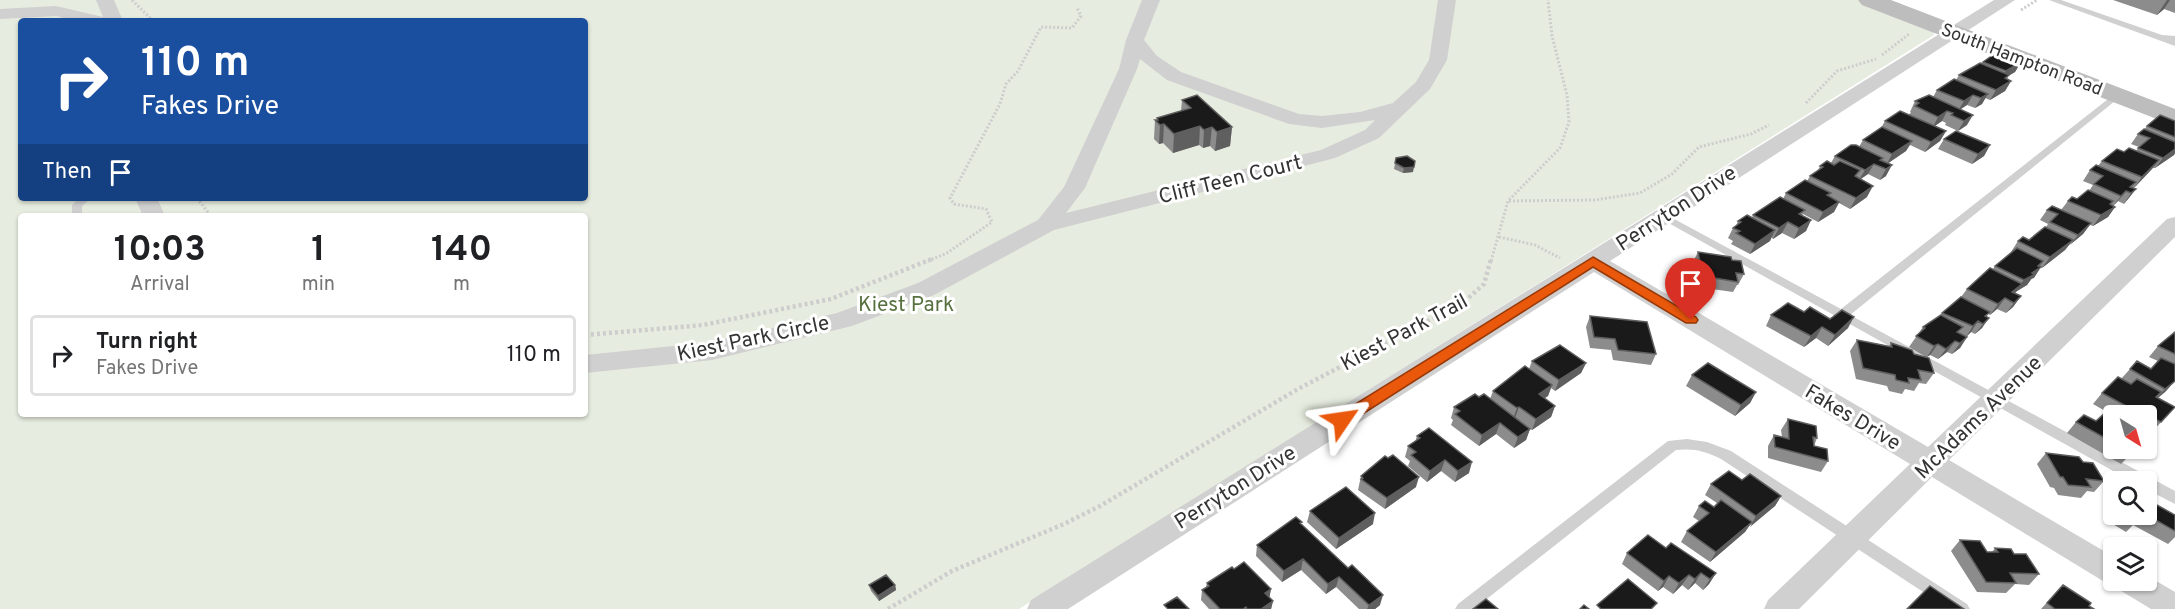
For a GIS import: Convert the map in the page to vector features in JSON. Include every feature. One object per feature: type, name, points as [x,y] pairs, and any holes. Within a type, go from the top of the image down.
[{"type":"main road","name":"South Hampton Road","points":[[1870,0],[1962,28],[2175,100]]},
{"type":"main road","name":"South Hampton Road","points":[[1909,0],[1962,28],[2175,118]]},
{"type":"street","points":[[0,3],[8,0]]},
{"type":"street","points":[[105,0],[113,18]]},
{"type":"street","name":"Kiest Park Circle","points":[[588,364],[712,351],[843,320],[926,289],[1046,225],[1074,188],[1128,69],[1135,40],[1151,0]]},
{"type":"street","name":"Cliff Teen Court","points":[[1046,225],[1328,154],[1372,134],[1423,85],[1438,60],[1447,0]]},
{"type":"street","name":"Perryton Drive","points":[[1042,609],[1581,262],[1661,216],[2006,0]]},
{"type":"street","points":[[0,14],[56,11],[86,18]]},
{"type":"street","name":"Cliff Teen Court","points":[[1135,40],[1150,60],[1174,76],[1296,120],[1322,122],[1361,118],[1401,106]]},
{"type":"street","name":"McAdams Avenue","points":[[1779,609],[1931,464],[2175,224]]},
{"type":"street","name":"Fakes Drive","points":[[1581,262],[2103,566]]},
{"type":"street","points":[[2147,591],[2175,608]]},
{"type":"lane","points":[[2054,0],[2175,41]]},
{"type":"lane","points":[[1842,315],[2117,95]]},
{"type":"lane","points":[[77,213],[76,205],[82,201]]},
{"type":"lane","points":[[1661,216],[2126,471]]},
{"type":"lane","points":[[1463,609],[1674,445],[1686,443],[1711,447],[1962,609]]},
{"type":"lane","points":[[2157,488],[2175,498]]},
{"type":"path","points":[[132,0],[150,18]]},
{"type":"path","name":"Kiest Park Trail","points":[[888,609],[952,571],[1064,524],[1100,506],[1298,389],[1464,302],[1484,284],[1508,201],[1516,190],[1540,170],[1561,147],[1569,126],[1571,112],[1553,42],[1548,0]]},
{"type":"path","points":[[588,335],[704,325],[777,311],[831,298],[947,253],[992,222],[986,209],[954,204],[950,198],[1000,104],[1006,84],[1018,71],[1041,27],[1072,28],[1081,16],[1077,8]]},
{"type":"path","points":[[1802,107],[1837,71],[1874,60],[1904,36],[1914,33]]},
{"type":"path","points":[[1508,201],[1594,200],[1640,193],[1672,174],[1699,147],[1751,134],[1771,125]]},
{"type":"path","points":[[199,201],[209,213]]},
{"type":"path","points":[[1498,237],[1535,245],[1581,262]]},
{"type":"green space","name":"Kiest Park","points":[[0,0],[1858,0],[1932,28],[1934,35],[1019,609],[0,609]]},
{"type":"building","points":[[1997,52],[2021,62],[2006,71],[1983,62]]},
{"type":"building","points":[[1980,63],[2009,75],[2005,78],[2011,81],[1996,90],[1959,75]]},
{"type":"building","points":[[1954,79],[1988,94],[1981,98],[1973,95],[1964,101],[1937,90]]},
{"type":"building","points":[[1197,95],[1232,127],[1217,132],[1212,127],[1204,130],[1200,126],[1174,134],[1164,124],[1160,125],[1155,120],[1191,108],[1182,100]]},
{"type":"building","points":[[1929,95],[1973,115],[1964,121],[1947,111],[1938,117],[1915,106],[1919,103],[1915,101]]},
{"type":"building","points":[[1900,111],[1946,131],[1931,142],[1885,121]]},
{"type":"building","points":[[2160,115],[2175,121],[2175,137],[2147,126]]},
{"type":"building","points":[[1882,127],[1912,141],[1892,154],[1863,140]]},
{"type":"building","points":[[2144,129],[2175,142],[2175,149],[2163,158],[2138,148],[2150,138],[2138,134]]},
{"type":"building","points":[[1956,131],[1990,145],[1978,154],[1944,139]]},
{"type":"building","points":[[1851,145],[1856,145],[1883,158],[1880,160],[1892,165],[1886,169],[1874,164],[1865,170],[1835,156]]},
{"type":"building","points":[[2129,148],[2159,160],[2142,177],[2102,161],[2117,149],[2124,152]]},
{"type":"building","points":[[1407,156],[1415,161],[1414,167],[1404,168],[1395,163],[1396,158]]},
{"type":"building","points":[[1827,161],[1834,165],[1840,161],[1860,170],[1855,176],[1873,186],[1856,198],[1810,176],[1823,167],[1820,166]]},
{"type":"building","points":[[2096,165],[2136,182],[2130,187],[2136,189],[2131,193],[2126,191],[2121,196],[2094,184],[2103,176],[2090,170]]},
{"type":"building","points":[[1805,180],[1831,193],[1827,195],[1839,202],[1823,212],[1786,193]]},
{"type":"building","points":[[2088,190],[2113,201],[2110,204],[2115,207],[2101,215],[2068,201],[2072,197],[2077,199]]},
{"type":"building","points":[[1780,197],[1805,210],[1799,214],[1811,220],[1799,228],[1788,222],[1779,228],[1753,215]]},
{"type":"building","points":[[2052,206],[2091,223],[2078,235],[2050,222],[2058,214],[2047,210]]},
{"type":"building","points":[[1747,215],[1775,230],[1755,244],[1736,233],[1740,231],[1733,228]]},
{"type":"building","points":[[2045,227],[2073,240],[2050,257],[2018,241],[2023,237],[2029,240]]},
{"type":"building","points":[[2017,248],[2043,261],[2038,266],[2041,267],[2032,273],[2035,274],[2024,280],[1995,266]]},
{"type":"building","points":[[1698,252],[1731,257],[1732,260],[1741,261],[1744,274],[1736,273],[1738,282],[1703,276]]},
{"type":"building","points":[[1990,268],[2022,284],[2012,292],[2021,296],[2014,303],[2005,298],[1998,304],[1967,289]]},
{"type":"building","points":[[1961,297],[1990,312],[1985,316],[1989,318],[1983,324],[1978,321],[1973,326],[1942,313]]},
{"type":"building","points":[[1788,303],[1804,312],[1810,307],[1830,319],[1842,310],[1854,317],[1835,335],[1822,327],[1811,336],[1771,315]]},
{"type":"building","points":[[1941,315],[1963,327],[1957,332],[1967,337],[1960,343],[1955,341],[1946,349],[1938,344],[1934,346],[1916,336],[1925,328],[1923,327]]},
{"type":"building","points":[[1590,316],[1647,322],[1656,354],[1618,350],[1615,339],[1594,337]]},
{"type":"building","points":[[2175,332],[2175,354],[2158,346]]},
{"type":"building","points":[[1857,340],[1892,347],[1891,343],[1912,350],[1914,354],[1929,358],[1934,373],[1918,370],[1921,380],[1908,378],[1909,383],[1896,380],[1895,375],[1863,368]]},
{"type":"building","points":[[1560,345],[1586,363],[1559,380],[1532,361]]},
{"type":"building","points":[[2161,358],[2175,364],[2175,381],[2165,389],[2130,369],[2137,361],[2151,369]]},
{"type":"building","points":[[1708,363],[1756,392],[1741,405],[1692,375]]},
{"type":"building","points":[[1525,366],[1552,385],[1539,394],[1555,406],[1536,419],[1493,391]]},
{"type":"building","points":[[2118,377],[2131,384],[2137,379],[2161,392],[2156,397],[2175,407],[2161,422],[2157,420],[2157,405],[2124,405],[2102,393]]},
{"type":"building","points":[[1475,394],[1479,397],[1484,394],[1530,429],[1518,437],[1500,423],[1482,435],[1455,414],[1460,411],[1454,407]]},
{"type":"building","points":[[2084,415],[2096,421],[2103,415],[2103,437],[2076,422]]},
{"type":"building","points":[[1788,419],[1816,426],[1817,438],[1813,437],[1814,446],[1827,449],[1828,461],[1775,447],[1774,435],[1789,439]]},
{"type":"building","points":[[1429,428],[1472,462],[1458,471],[1445,460],[1430,471],[1411,455],[1416,452],[1408,446]]},
{"type":"building","points":[[2046,453],[2079,457],[2083,462],[2093,463],[2103,481],[2086,479],[2091,487],[2068,485],[2063,477],[2060,477]]},
{"type":"building","points":[[1393,455],[1419,477],[1387,498],[1361,479],[1363,478],[1361,476],[1385,456],[1388,458]]},
{"type":"building","points":[[1729,471],[1742,480],[1750,474],[1781,496],[1756,516],[1711,484]]},
{"type":"building","points":[[1346,487],[1375,513],[1339,538],[1310,511]]},
{"type":"building","points":[[1721,500],[1752,522],[1716,552],[1687,531],[1709,513],[1699,506],[1705,501],[1714,507]]},
{"type":"building","points":[[2157,505],[2175,515],[2175,531],[2157,521]]},
{"type":"building","points":[[1296,517],[1348,568],[1352,565],[1383,595],[1369,605],[1339,577],[1328,584],[1303,559],[1284,571],[1257,545]]},
{"type":"building","points":[[1648,535],[1666,548],[1671,543],[1716,573],[1710,579],[1701,573],[1695,579],[1689,575],[1679,583],[1669,576],[1664,581],[1627,553]]},
{"type":"building","points":[[1960,540],[1980,541],[1987,552],[1998,552],[1995,548],[2011,549],[2014,554],[2026,554],[2039,574],[2010,573],[2016,583],[1986,582]]},
{"type":"building","points":[[1244,562],[1271,589],[1265,593],[1273,601],[1261,609],[1247,609],[1246,607],[1220,609],[1202,590],[1209,586],[1207,583]]},
{"type":"building","points":[[886,575],[895,585],[878,596],[869,585]]},
{"type":"building","points":[[1628,579],[1657,603],[1651,609],[1601,609],[1597,605]]},
{"type":"building","points":[[2063,585],[2091,603],[2089,606],[2094,609],[2055,609],[2047,603]]},
{"type":"building","points":[[1930,586],[1964,609],[1907,609]]},
{"type":"building","points":[[1177,597],[1189,609],[1168,609],[1164,605]]},
{"type":"building","points":[[1486,599],[1498,609],[1473,609]]},
{"type":"route","points":[[1342,420],[1593,261],[1691,320]]}]
